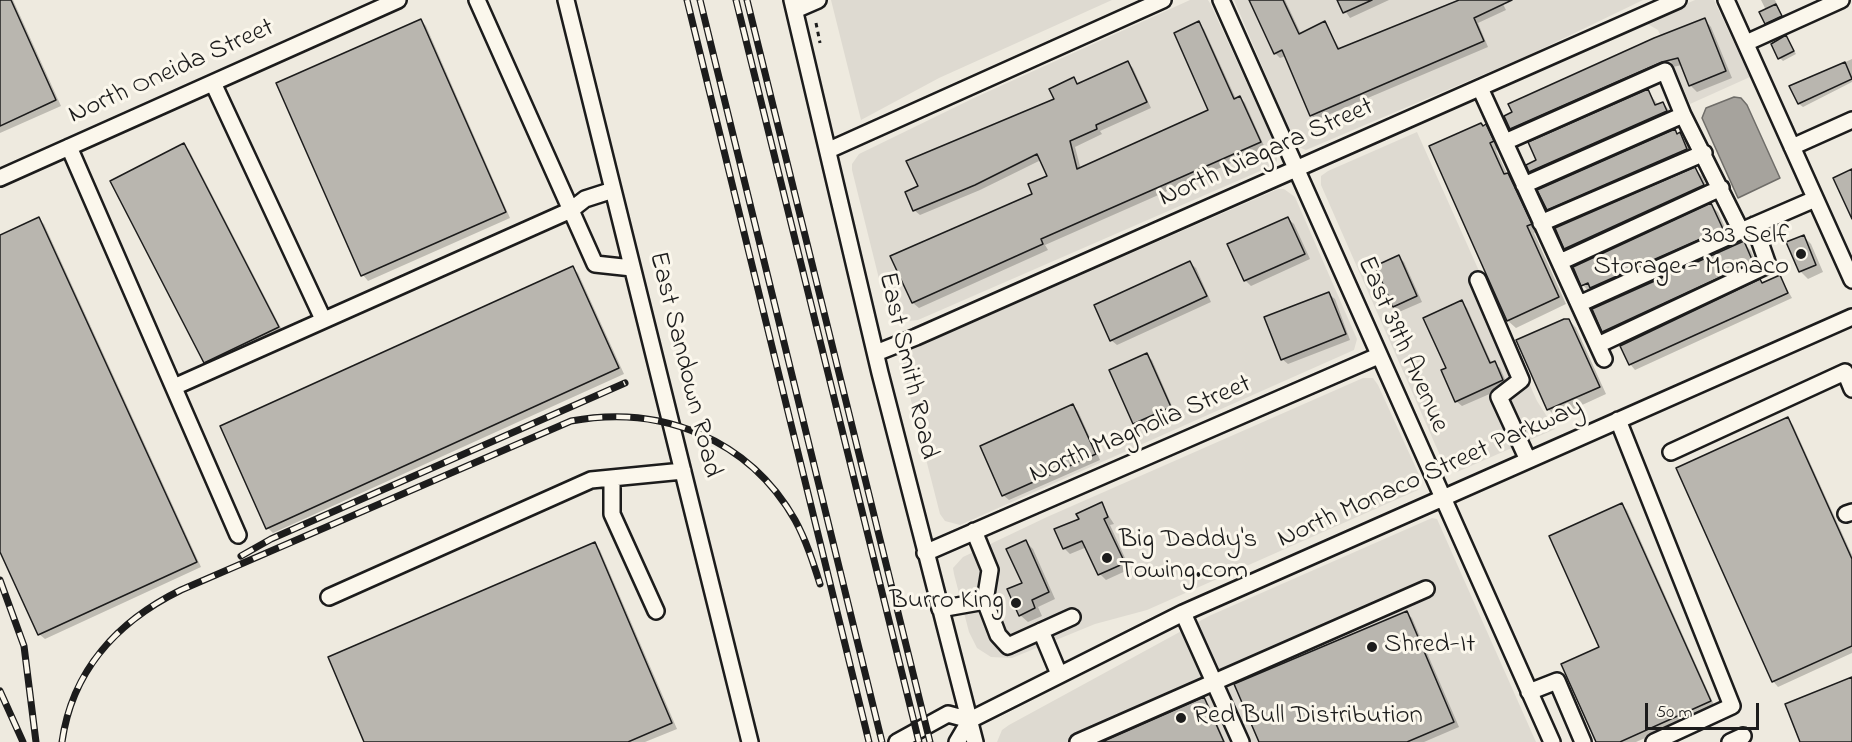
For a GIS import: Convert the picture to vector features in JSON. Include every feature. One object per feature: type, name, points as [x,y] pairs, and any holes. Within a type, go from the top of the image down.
[{"type":"street","name":"North Oneida Street","points":[[0,178],[398,0]]},
{"type":"street","points":[[477,0],[595,264],[632,268]]},
{"type":"street","name":"East Sandown Road","points":[[566,0],[750,742]]},
{"type":"street","points":[[793,5],[818,0]]},
{"type":"street","points":[[829,150],[1163,0]]},
{"type":"street","name":"East 39th Avenue","points":[[1221,0],[1551,742]]},
{"type":"street","name":"North Niagara Street","points":[[876,352],[1296,170],[1678,0]]},
{"type":"street","points":[[1726,0],[1799,144],[1815,199],[1852,280]]},
{"type":"street","points":[[1746,43],[1841,0]]},
{"type":"street","name":"East Smith Road","points":[[793,5],[925,553],[975,742]]},
{"type":"street","points":[[1505,142],[1665,71],[1683,114],[1721,188],[1748,228],[1768,265],[1598,345]]},
{"type":"street","points":[[213,83],[323,319]]},
{"type":"street","points":[[1480,88],[1604,359]]},
{"type":"street","points":[[1524,185],[1683,114]]},
{"type":"street","points":[[1799,144],[1852,120]]},
{"type":"street","points":[[69,147],[238,534]]},
{"type":"street","points":[[1541,223],[1704,153]]},
{"type":"street","points":[[1560,262],[1721,188]]},
{"type":"street","points":[[174,387],[571,210],[585,199],[613,190]]},
{"type":"street","points":[[1579,304],[1815,199]]},
{"type":"street","points":[[1479,280],[1521,380],[1499,397],[1528,460]]},
{"type":"street","name":"North Monaco Street Parkway","points":[[970,720],[1183,613],[1852,317]]},
{"type":"street","name":"North Magnolia Street","points":[[925,553],[1378,356]]},
{"type":"street","points":[[1671,452],[1845,372],[1852,389]]},
{"type":"street","points":[[1618,420],[1732,706],[1654,742]]},
{"type":"street","points":[[329,597],[591,480],[682,471]]},
{"type":"street","points":[[612,478],[612,514],[656,611]]},
{"type":"street","points":[[974,531],[990,570],[985,601],[998,635],[1008,646],[1072,617]]},
{"type":"street","points":[[1078,742],[1426,589]]},
{"type":"street","points":[[940,609],[985,601]]},
{"type":"street","points":[[1183,613],[1241,742]]},
{"type":"street","points":[[1041,631],[1059,674]]},
{"type":"street","points":[[1529,692],[1557,681],[1583,742]]},
{"type":"street","points":[[897,742],[948,714],[970,720],[957,742]]},
{"type":"path","points":[[816,23],[820,43]]},
{"type":"shaded area","points":[[831,0],[1112,0],[939,78],[861,120]]},
{"type":"shaded area","points":[[1190,0],[1208,0],[1211,5],[1277,149],[1277,161],[1267,168],[918,320],[900,322],[891,317],[887,311],[852,170],[852,164],[859,154],[974,98]]},
{"type":"shaded area","points":[[1234,0],[1643,0],[1527,56],[1306,150],[1296,146]]},
{"type":"shaded area","points":[[1695,0],[1714,0],[1750,77],[1690,104],[1658,30],[1644,22]]},
{"type":"shaded area","points":[[1734,97],[1741,98],[1747,105],[1780,178],[1738,198],[1702,118],[1706,108]]},
{"type":"shaded area","points":[[1417,132],[1537,401],[1555,429],[1457,472],[1446,469],[1321,185],[1321,176],[1328,171]]},
{"type":"shaded area","points":[[1278,189],[1284,189],[1295,197],[1357,339],[1354,350],[960,525],[945,521],[940,514],[902,365],[910,350]]},
{"type":"shaded area","name":"Big Daddy's Towing.com","points":[[1363,378],[1373,378],[1378,385],[1421,479],[1418,490],[1147,610],[1095,624],[1012,658],[991,657],[977,648],[969,632],[953,568],[963,557],[1047,517]]},
{"type":"shaded area","points":[[1432,518],[1437,519],[1536,742],[997,742],[1002,730],[1009,725],[1209,616]]},
{"type":"building","points":[[0,0],[11,0],[56,100],[0,126]]},
{"type":"building","points":[[1249,0],[1283,0],[1299,34],[1325,21],[1338,49],[1459,0],[1512,0],[1474,18],[1484,41],[1310,116],[1282,50],[1274,54]]},
{"type":"building","points":[[1337,0],[1372,0],[1343,13]]},
{"type":"building","points":[[1776,4],[1782,16],[1765,24],[1759,12]]},
{"type":"building","points":[[1705,18],[1726,71],[1689,86],[1678,58],[1662,62],[1510,129],[1504,116],[1512,112],[1508,104],[1654,38]]},
{"type":"building","points":[[421,19],[506,212],[361,276],[276,83]]},
{"type":"building","points":[[1199,21],[1234,99],[1240,96],[1261,142],[1041,239],[1043,244],[912,303],[890,256],[1032,194],[1028,184],[1047,176],[1037,154],[975,185],[913,211],[905,192],[918,186],[906,161],[1054,99],[1049,89],[1074,77],[1077,84],[1128,61],[1147,102],[1096,125],[1097,129],[1070,141],[1077,169],[1208,110],[1174,33]]},
{"type":"building","points":[[1786,35],[1794,51],[1778,59],[1771,44]]},
{"type":"building","points":[[1845,62],[1852,79],[1798,104],[1789,86]]},
{"type":"building","points":[[1648,89],[1655,105],[1663,102],[1667,111],[1529,172],[1526,165],[1536,160],[1528,142]]},
{"type":"building","points":[[1481,123],[1483,126],[1486,124],[1494,141],[1490,143],[1504,174],[1508,173],[1532,224],[1527,226],[1559,297],[1507,321],[1429,146]]},
{"type":"building","points":[[1675,129],[1677,134],[1680,132],[1687,149],[1547,210],[1537,190]]},
{"type":"building","points":[[184,143],[279,327],[204,363],[110,181]]},
{"type":"building","points":[[1695,167],[1704,185],[1564,249],[1555,228]]},
{"type":"building","points":[[1852,169],[1852,219],[1833,178]]},
{"type":"building","points":[[1711,203],[1723,229],[1590,288],[1588,283],[1581,286],[1573,267]]},
{"type":"building","points":[[39,217],[197,562],[38,635],[0,552],[0,235]]},
{"type":"building","points":[[1288,217],[1305,254],[1244,281],[1227,244]]},
{"type":"building","name":"303 Self Storage - Monaco","points":[[1804,235],[1816,265],[1799,272],[1786,242]]},
{"type":"building","points":[[1744,241],[1753,262],[1602,332],[1592,309]]},
{"type":"building","points":[[1399,255],[1417,296],[1393,307],[1375,266]]},
{"type":"building","points":[[1190,261],[1207,296],[1110,341],[1094,305]]},
{"type":"building","points":[[573,266],[619,368],[266,529],[220,426]]},
{"type":"building","points":[[1780,275],[1788,293],[1629,365],[1620,346],[1760,279],[1762,283]]},
{"type":"building","points":[[1329,292],[1346,334],[1281,360],[1264,317]]},
{"type":"building","points":[[1462,300],[1490,363],[1495,361],[1503,380],[1455,402],[1441,370],[1446,368],[1423,318]]},
{"type":"building","points":[[1564,319],[1569,319],[1600,387],[1547,410],[1516,340]]},
{"type":"building","points":[[1147,353],[1171,407],[1133,424],[1109,370]]},
{"type":"building","points":[[1073,404],[1096,454],[1002,496],[980,446]]},
{"type":"building","points":[[1788,417],[1852,559],[1852,646],[1772,682],[1676,468]]},
{"type":"building","points":[[1102,502],[1108,517],[1104,519],[1125,563],[1098,575],[1082,541],[1063,549],[1054,529],[1079,519],[1076,514]]},
{"type":"building","points":[[1622,503],[1711,701],[1620,742],[1596,742],[1561,664],[1599,647],[1549,536]]},
{"type":"building","points":[[1026,540],[1049,592],[1032,600],[1035,608],[1019,616],[1007,589],[1022,583],[1006,549]]},
{"type":"building","points":[[595,542],[672,723],[628,742],[364,742],[328,657]]},
{"type":"building","name":"Shred-It","points":[[1407,611],[1454,722],[1407,742],[1259,742],[1234,684]]},
{"type":"building","points":[[1852,677],[1852,742],[1800,742],[1785,704]]},
{"type":"building","name":"Red Bull Distribution","points":[[1204,697],[1224,742],[1102,742]]},
{"type":"railway","points":[[687,0],[869,742]]},
{"type":"railway","points":[[700,0],[882,742]]},
{"type":"railway","points":[[736,0],[919,742]]},
{"type":"railway","points":[[747,0],[930,742]]},
{"type":"railway","points":[[241,556],[271,539],[625,383]]},
{"type":"railway","points":[[62,742],[67,716],[87,670],[118,633],[158,602],[571,421],[605,417],[638,418],[669,423],[700,434],[728,449],[753,468],[776,492],[799,528],[820,584]]},
{"type":"railway","points":[[0,580],[24,646],[36,742]]},
{"type":"railway","points":[[0,691],[23,742]]},
{"type":"place","name":"303 Self Storage - Monaco","points":[[1801,254]]},
{"type":"place","name":"Big Daddy's Towing.com","points":[[1107,558]]},
{"type":"place","name":"Burro King","points":[[1016,603]]},
{"type":"place","name":"Shred-It","points":[[1372,647]]},
{"type":"place","name":"Red Bull Distribution","points":[[1181,718]]}]
